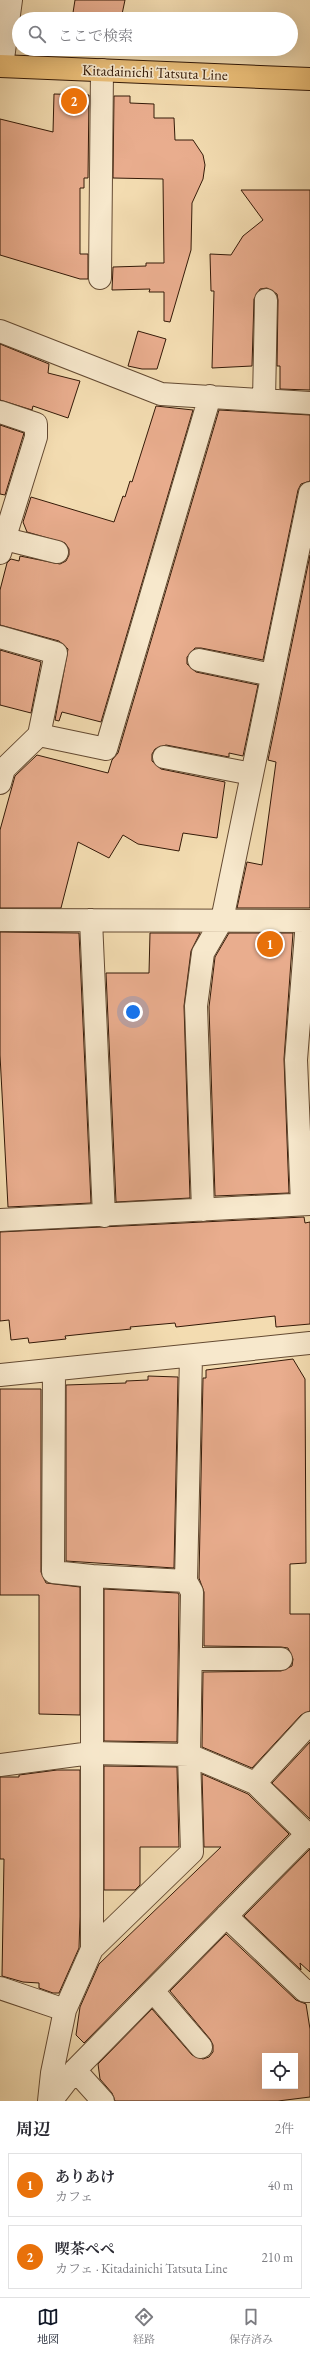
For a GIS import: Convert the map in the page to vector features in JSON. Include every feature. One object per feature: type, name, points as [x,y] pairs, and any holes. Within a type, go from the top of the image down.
[{"type":"main road","name":"Kitadainichi Tatsuta Line","points":[[1,66],[310,79]]},
{"type":"street","points":[[1,66],[11,0]]},
{"type":"street","points":[[100,278],[102,70]]},
{"type":"street","points":[[264,400],[266,300]]},
{"type":"street","points":[[0,331],[161,394],[310,403]]},
{"type":"street","points":[[39,735],[106,749],[210,396]]},
{"type":"street","points":[[0,412],[36,424],[36,437],[2,546],[57,552]]},
{"type":"street","points":[[203,1210],[196,1006],[202,953],[222,920],[310,493]]},
{"type":"street","points":[[0,637],[56,653],[39,735],[4,768],[0,783]]},
{"type":"street","points":[[199,660],[272,675]]},
{"type":"street","points":[[164,757],[252,774]]},
{"type":"street","points":[[0,920],[308,921],[296,1060],[306,1204],[104,1216],[0,1220]]},
{"type":"street","points":[[91,920],[104,1216]]},
{"type":"street","points":[[0,1375],[310,1343]]},
{"type":"street","points":[[50,2101],[52,2072],[65,2010],[92,1949],[192,1852],[189,1755],[192,1592],[186,1581],[191,1356]]},
{"type":"street","points":[[54,1370],[53,1572],[92,1576],[186,1581]]},
{"type":"street","points":[[92,1576],[92,1949]]},
{"type":"street","points":[[191,1660],[281,1659]]},
{"type":"street","points":[[255,1783],[310,1724]]},
{"type":"street","points":[[0,1766],[91,1753],[189,1755],[255,1783],[308,1836],[226,1916],[75,2070],[50,2101]]},
{"type":"street","points":[[226,1916],[305,1991],[310,1991]]},
{"type":"street","points":[[0,1988],[65,2010]]},
{"type":"street","points":[[152,1991],[201,2047]]},
{"type":"street","points":[[75,2070],[103,2101]]},
{"type":"building","points":[[75,0],[125,0],[122,12],[73,12]]},
{"type":"building","points":[[54,94],[89,95],[88,178],[84,178],[84,188],[80,188],[80,254],[88,254],[88,279],[80,279],[0,255],[0,119],[53,132]]},
{"type":"building","points":[[114,96],[130,96],[130,103],[154,104],[154,118],[174,118],[175,140],[193,140],[203,155],[205,165],[203,179],[192,203],[191,250],[170,322],[164,321],[164,292],[149,292],[150,289],[112,290],[113,267],[146,266],[146,263],[164,263],[163,179],[113,178]]},
{"type":"building","points":[[241,190],[310,190],[310,390],[280,389],[280,366],[277,366],[278,300],[277,294],[267,288],[260,289],[254,299],[252,366],[212,368],[214,291],[211,291],[210,254],[231,255],[243,236],[263,220]]},
{"type":"building","points":[[138,331],[166,339],[157,369],[142,369],[128,366]]},
{"type":"building","points":[[0,344],[49,364],[48,373],[80,381],[68,418],[33,406],[32,410],[0,400]]},
{"type":"building","points":[[156,406],[193,410],[101,722],[62,712],[59,721],[55,720],[68,649],[59,641],[0,625],[0,590],[7,563],[11,559],[19,561],[20,556],[60,564],[66,561],[69,555],[69,549],[65,543],[27,532],[23,522],[31,497],[114,522],[123,496],[125,497],[130,481],[132,482]]},
{"type":"building","points":[[219,410],[310,415],[310,481],[301,484],[298,490],[263,660],[201,648],[195,648],[187,657],[187,664],[196,672],[258,685],[243,756],[229,753],[229,757],[166,745],[155,749],[152,754],[152,761],[161,769],[225,782],[217,838],[183,833],[179,851],[138,844],[123,835],[109,858],[78,842],[61,908],[0,908],[0,830],[15,776],[37,755],[108,773],[112,760],[118,753]]},
{"type":"building","points":[[0,425],[24,433],[5,495],[0,494]]},
{"type":"building","points":[[310,555],[310,908],[237,908],[247,862],[262,865],[276,762],[268,760]]},
{"type":"building","points":[[0,650],[41,662],[31,713],[0,705]]},
{"type":"building","points":[[0,932],[79,933],[91,1203],[8,1207],[0,1055]]},
{"type":"building","points":[[150,933],[200,933],[191,951],[184,1006],[190,1198],[116,1202],[106,973],[149,973]]},
{"type":"building","points":[[229,933],[293,933],[284,1059],[289,1193],[215,1196],[209,1007],[215,957]]},
{"type":"building","points":[[304,1217],[305,1223],[310,1222],[310,1324],[276,1327],[275,1316],[176,1327],[175,1323],[130,1327],[131,1329],[65,1336],[66,1339],[29,1343],[28,1338],[11,1340],[9,1320],[0,1321],[0,1232]]},
{"type":"building","points":[[293,1359],[305,1379],[306,1563],[290,1564],[290,1614],[310,1614],[310,1711],[301,1715],[252,1768],[202,1747],[203,1672],[281,1671],[292,1666],[293,1659],[288,1648],[204,1646],[204,1592],[199,1578],[203,1378],[206,1378],[206,1370]]},
{"type":"building","points":[[148,1376],[178,1377],[174,1568],[66,1561],[66,1385],[126,1383],[126,1381],[148,1380]]},
{"type":"building","points":[[0,1389],[41,1389],[41,1572],[46,1583],[80,1587],[80,1715],[39,1714],[39,1595],[0,1595]]},
{"type":"building","points":[[104,1589],[178,1593],[179,1595],[177,1742],[104,1741]]},
{"type":"building","points":[[310,1742],[310,1819],[272,1783]]},
{"type":"building","points":[[104,1766],[177,1767],[179,1847],[140,1847],[140,1885],[135,1890],[104,1890]]},
{"type":"building","points":[[57,1770],[80,1770],[80,1917],[79,1948],[59,1993],[53,1993],[39,1988],[39,1983],[23,1982],[2,1976],[4,1859],[0,1859],[0,1777],[19,1777],[19,1775]]},
{"type":"building","points":[[202,1774],[248,1794],[289,1834],[84,2043],[76,2035],[80,2007],[99,1964],[221,1847],[204,1847]]},
{"type":"building","points":[[310,1849],[310,1972],[300,1963],[301,1970],[244,1916]]},
{"type":"building","points":[[226,1934],[296,2000],[306,2004],[310,2029],[310,2097],[278,2101],[115,2101],[112,2093],[100,2079],[98,2064],[152,2009],[192,2055],[203,2059],[209,2057],[213,2052],[213,2045],[210,2039],[170,1991]]},
{"type":"place","name":"喫茶ペペ","points":[[74,101]]},
{"type":"place","name":"ありあけ","points":[[270,944]]}]
